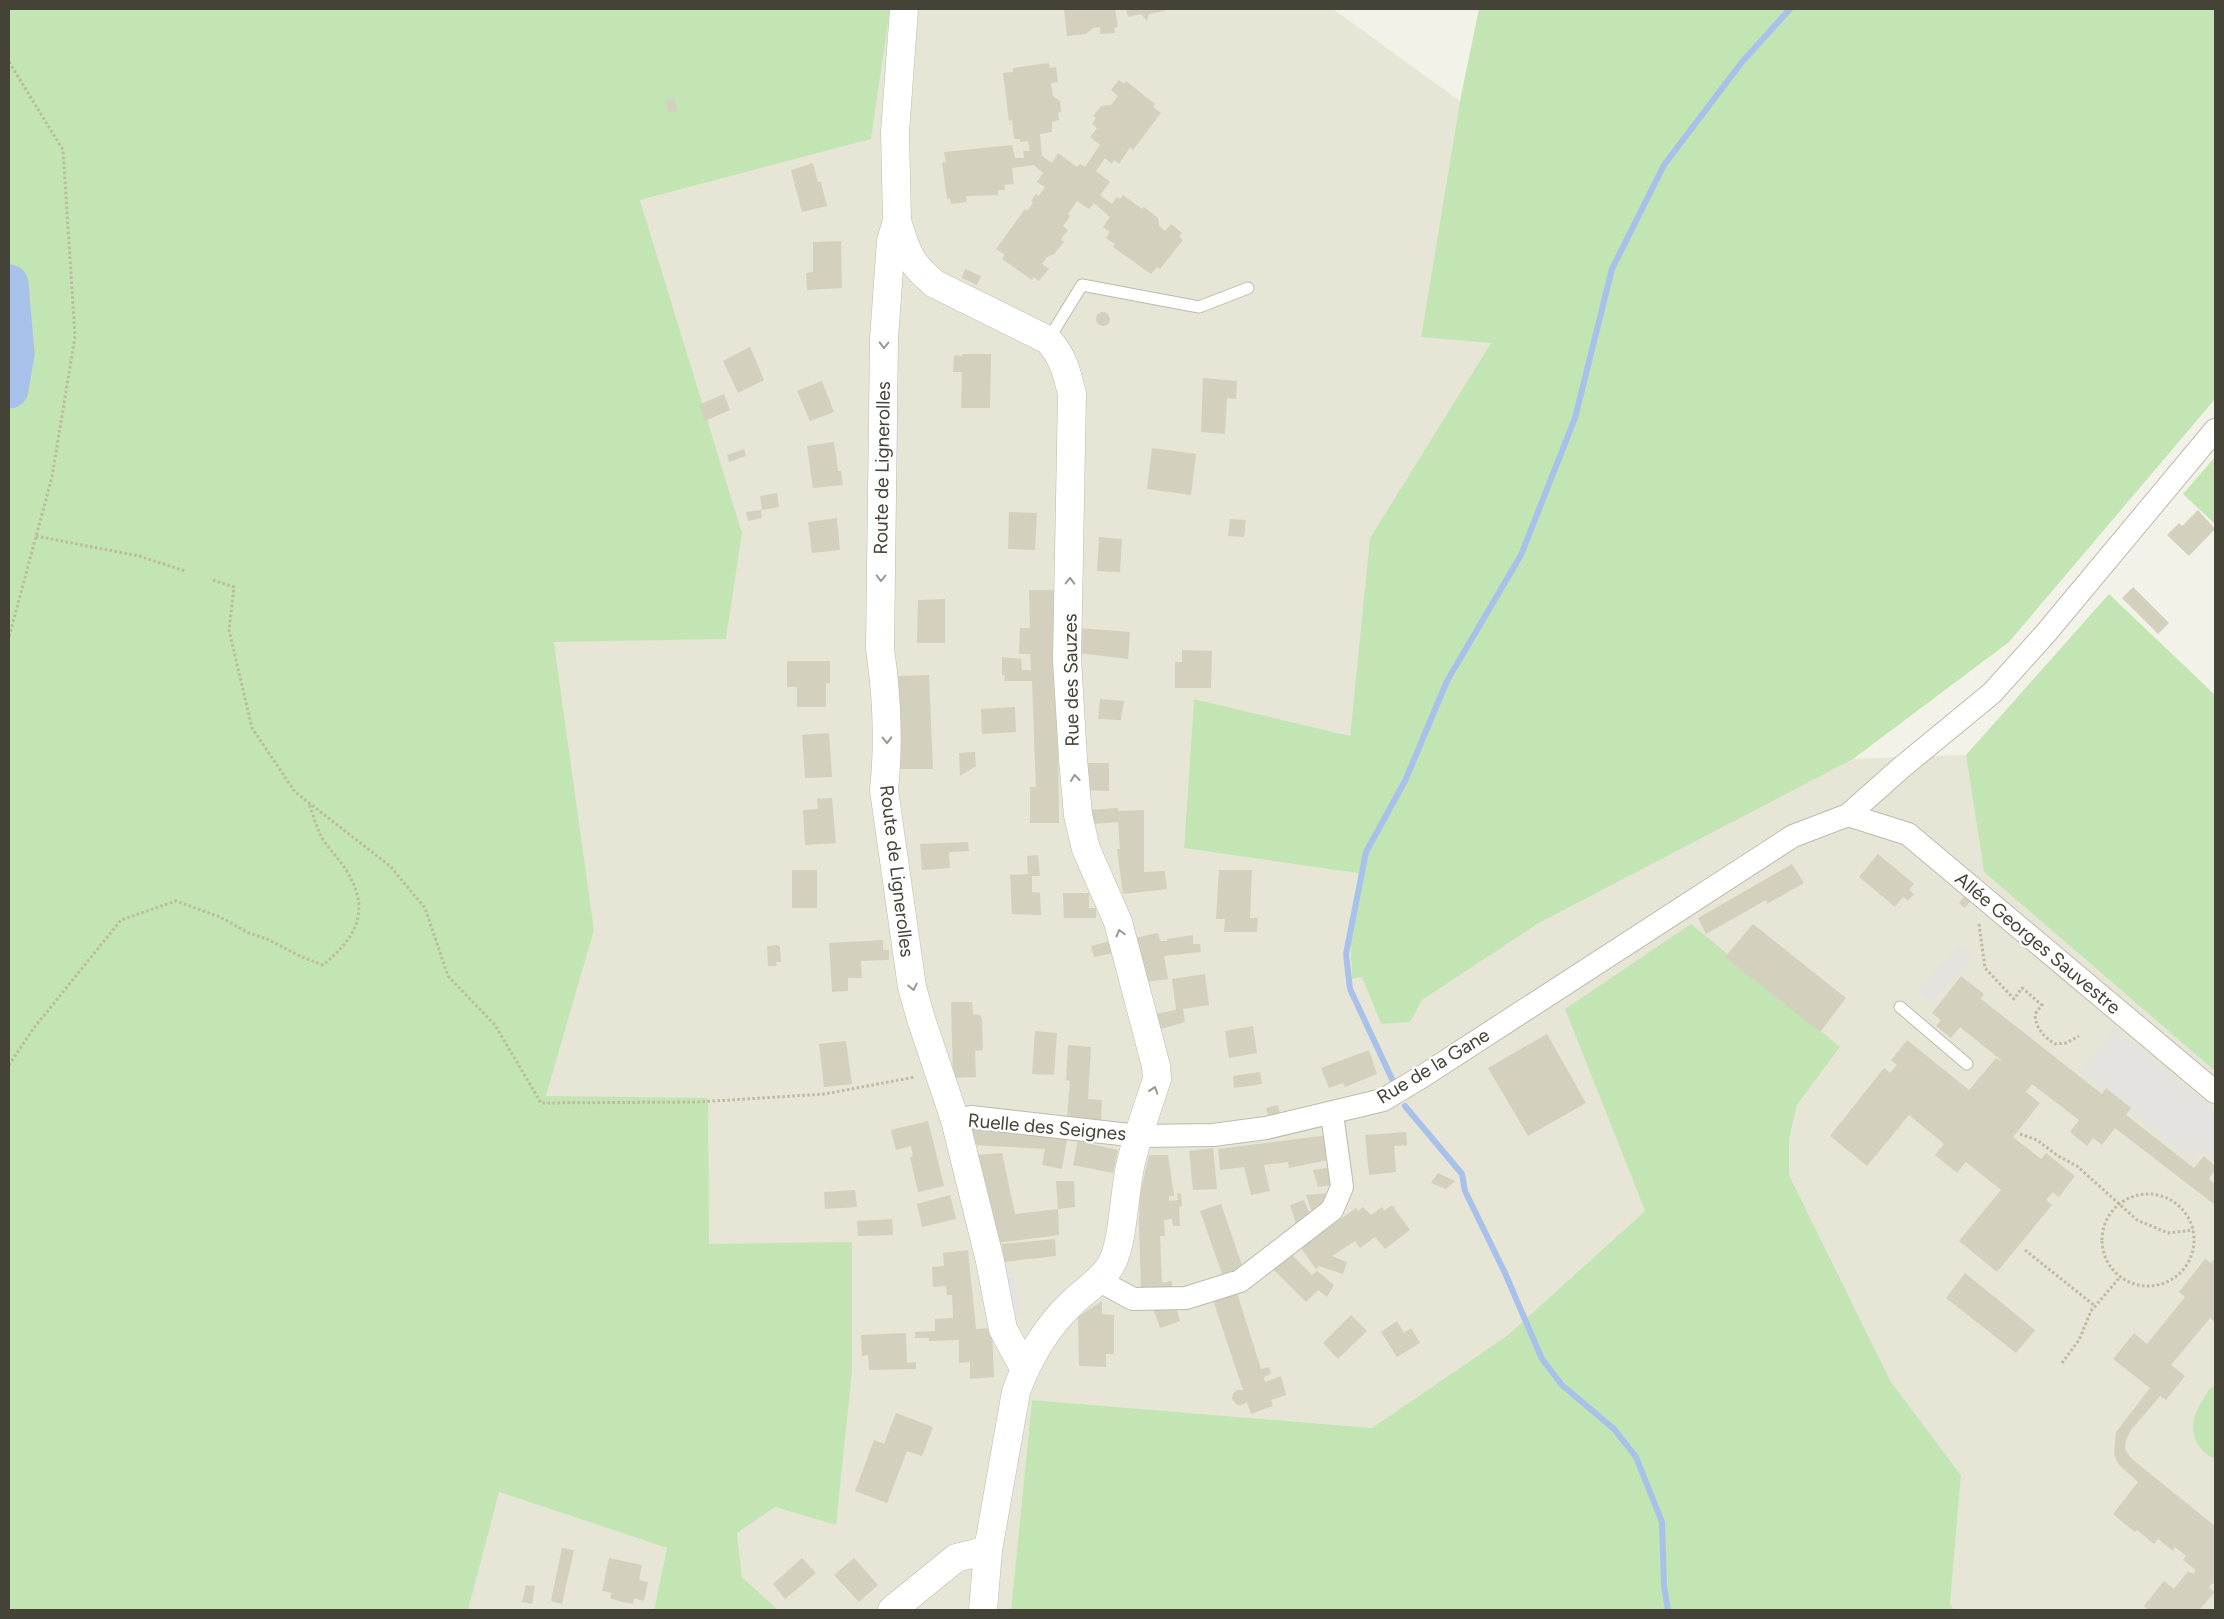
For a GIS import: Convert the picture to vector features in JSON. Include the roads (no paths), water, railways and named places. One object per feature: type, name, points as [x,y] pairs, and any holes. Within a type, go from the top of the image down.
[{"type":"street","points":[[904,9],[895,132],[897,221],[908,256],[919,271],[935,284]]},
{"type":"street","name":"Route de Lignerolles","points":[[897,221],[892,241],[884,339],[880,639],[886,700],[887,759],[884,790],[912,987],[955,1120],[990,1261],[1003,1329],[1024,1368]]},
{"type":"street","points":[[888,297],[912,284],[935,284]]},
{"type":"street","name":"Rue des Sauzes","points":[[935,284],[1048,340],[1056,348],[1064,364],[1072,394],[1068,659],[1078,815],[1086,849],[1118,922],[1156,1066],[1157,1079],[1138,1136]]},
{"type":"street","points":[[1848,815],[1902,767],[1992,693],[2046,633],[2215,430]]},
{"type":"street","name":"Rue de la Gane","points":[[1138,1136],[1213,1135],[1266,1128],[1332,1114],[1383,1100],[1793,836],[1848,815]]},
{"type":"street","name":"Allée Georges Sauvestre","points":[[1848,815],[1908,834],[2215,1092]]},
{"type":"street","points":[[1098,1280],[1133,1299],[1186,1298],[1240,1281],[1332,1210],[1342,1187],[1332,1114]]},
{"type":"street","name":"Ruelle des Seignes","points":[[955,1120],[972,1117],[1138,1136]]},
{"type":"street","points":[[983,1610],[988,1550],[1016,1392],[1024,1368],[1049,1331],[1071,1304],[1098,1280],[1112,1263],[1131,1162],[1138,1136]]},
{"type":"street","points":[[892,1610],[956,1558],[988,1550]]},
{"type":"lane","points":[[1048,340],[1082,285],[1199,307],[1248,288]]},
{"type":"lane","points":[[1900,1007],[1967,1064]]},
{"type":"waterway","points":[[1392,1079],[1350,989],[1346,954],[1366,852],[1405,781],[1447,681],[1521,555],[1575,418],[1612,269],[1664,165],[1742,62],[1790,9]]},
{"type":"waterway","points":[[9,284],[15,354],[9,389]]},
{"type":"waterway","points":[[1405,1106],[1462,1174],[1465,1191],[1505,1273],[1542,1359],[1562,1385],[1614,1429],[1636,1457],[1662,1522],[1664,1586],[1668,1610]]}]
